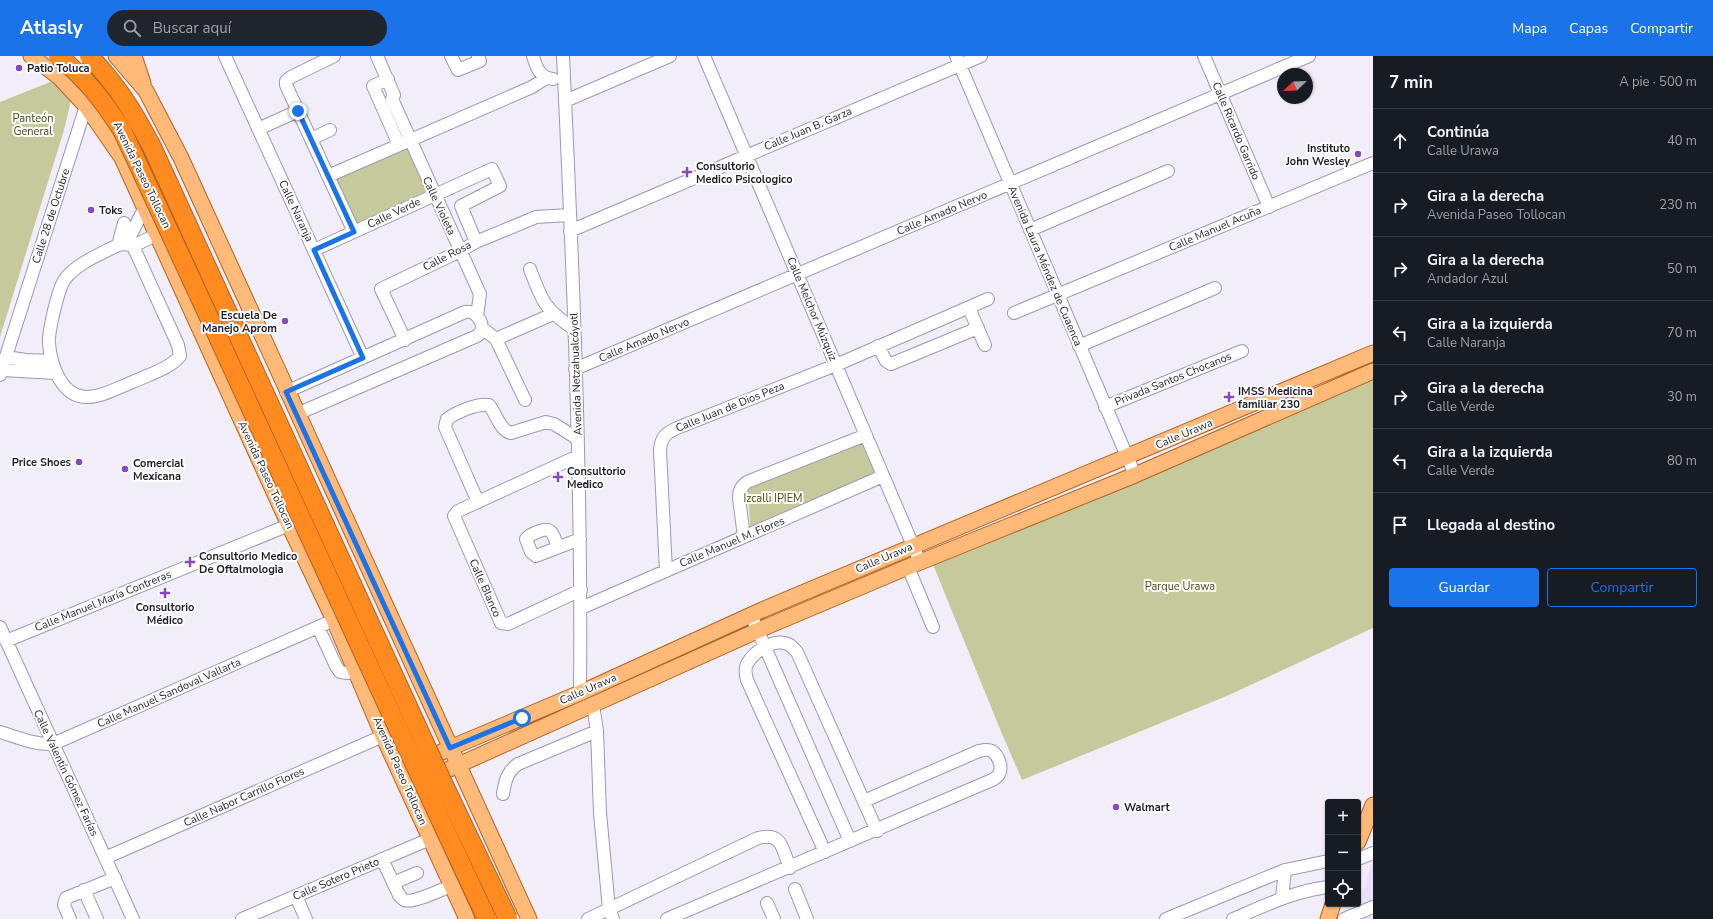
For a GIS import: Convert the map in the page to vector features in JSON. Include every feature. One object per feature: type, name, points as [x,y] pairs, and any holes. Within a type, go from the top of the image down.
[{"type":"highway","name":"Avenida Paseo Tollocan","points":[[58,56],[89,84],[107,106],[122,130],[487,919]]},
{"type":"highway","name":"Avenida Paseo Tollocan","points":[[89,56],[109,77],[124,99],[152,147],[443,783],[508,919]]},
{"type":"main road","name":"Avenida Paseo Tollocan","points":[[31,56],[59,77],[86,106],[122,158],[289,525],[334,620],[383,736],[467,919]]},
{"type":"main road","points":[[116,56],[146,91]]},
{"type":"main road","points":[[134,56],[146,91],[180,158],[286,392],[298,414],[481,813],[528,919]]},
{"type":"main road","points":[[138,192],[140,176],[152,160],[164,154],[173,154],[180,158]]},
{"type":"main road","name":"Calle Urawa","points":[[400,772],[450,748],[580,693],[756,612],[1126,458],[1373,353]]},
{"type":"main road","name":"Calle Urawa","points":[[407,788],[763,628],[914,564],[1135,475],[1373,371]]},
{"type":"main road","points":[[374,713],[396,719],[411,716],[423,706],[426,700],[424,690]]},
{"type":"main road","points":[[430,839],[433,820],[446,806],[458,802],[467,803],[481,813]]},
{"type":"main road","points":[[1361,835],[1373,805]]},
{"type":"main road","points":[[1328,919],[1332,907]]},
{"type":"street","name":"Calle 28 de Octubre","points":[[1,373],[86,106],[100,56]]},
{"type":"street","name":"Calle Naranja","points":[[225,56],[363,358]]},
{"type":"street","name":"Calle Verde","points":[[334,56],[286,81],[286,86],[354,232]]},
{"type":"street","name":"Calle Violeta","points":[[377,56],[394,95],[392,99],[405,143],[434,195],[480,294],[477,316]]},
{"type":"street","points":[[451,56],[458,70],[480,61],[478,56]]},
{"type":"street","points":[[533,56],[536,66],[546,78]]},
{"type":"street","name":"Avenida Netzahualcóyotl","points":[[563,56],[578,439],[581,590],[580,693]]},
{"type":"street","points":[[565,101],[670,56]]},
{"type":"street","name":"Calle Melchor Múzquiz","points":[[704,56],[914,546],[914,564],[933,627]]},
{"type":"street","name":"Calle Juan B. Garza","points":[[570,231],[746,156],[958,60],[980,56]]},
{"type":"street","name":"Calle Ricardo Garrido","points":[[1204,56],[1268,207]]},
{"type":"street","name":"Calle Amado Nervo","points":[[575,369],[1309,56]]},
{"type":"street","name":"Avenida Laura Méndez de Cuaenca","points":[[958,60],[1126,458],[1135,475]]},
{"type":"street","points":[[328,176],[532,88],[546,78],[564,79]]},
{"type":"street","points":[[258,129],[298,111]]},
{"type":"street","points":[[311,139],[330,130]]},
{"type":"street","name":"Calle Manuel Acuña","points":[[1057,295],[1373,163]]},
{"type":"street","name":"Calle Verde","points":[[314,250],[492,169],[500,186],[461,206],[476,242]]},
{"type":"street","points":[[1030,230],[1168,170]]},
{"type":"street","points":[[126,245],[144,209]]},
{"type":"street","name":"Calle Rosa","points":[[405,340],[381,289],[460,252],[476,242],[536,217],[570,215]]},
{"type":"street","points":[[124,223],[126,245],[178,345],[180,356],[174,362],[155,372],[102,395],[86,397],[70,392],[64,387],[54,367],[49,343],[57,300],[64,280],[75,269],[126,245],[156,235]]},
{"type":"street","points":[[530,268],[540,297],[545,305],[553,314],[574,329]]},
{"type":"street","points":[[1079,346],[1215,288]]},
{"type":"street","points":[[1014,313],[1057,295]]},
{"type":"street","name":"Calle Juan de Dios Peza","points":[[666,570],[660,450],[661,441],[664,435],[677,428],[836,365],[988,299]]},
{"type":"street","points":[[969,308],[985,345]]},
{"type":"street","points":[[286,392],[465,312],[472,312],[477,316],[482,328],[496,339],[525,400]]},
{"type":"street","points":[[496,339],[553,314]]},
{"type":"street","points":[[298,414],[477,336],[482,332],[482,328]]},
{"type":"street","points":[[878,346],[884,358],[891,364],[978,328]]},
{"type":"street","name":"Privada Santos Chocanos","points":[[1105,407],[1242,351]]},
{"type":"street","points":[[6,356],[54,367]]},
{"type":"street","points":[[1,373],[54,367]]},
{"type":"street","points":[[1334,369],[1340,385]]},
{"type":"street","points":[[578,439],[554,424],[546,422],[517,432],[508,433],[503,428],[493,409],[489,405],[478,406],[452,416],[447,420],[445,427],[478,502],[578,456]]},
{"type":"street","points":[[744,537],[739,498],[741,487],[747,482],[866,435]]},
{"type":"street","name":"Calle Manuel M. Flores","points":[[581,608],[883,476]]},
{"type":"street","name":"Calle Blanco","points":[[478,502],[458,511],[454,516],[501,623],[508,624],[581,590]]},
{"type":"street","name":"Calle Manuel María Contreras","points":[[6,641],[289,525]]},
{"type":"street","points":[[558,548],[580,539]]},
{"type":"street","points":[[756,612],[850,841]]},
{"type":"street","name":"Calle Manuel Sandoval Vallarta","points":[[0,732],[30,742],[53,744],[334,620]]},
{"type":"street","name":"Calle Valentín Gómez Farías","points":[[0,627],[133,919]]},
{"type":"street","points":[[318,627],[340,672],[348,673],[356,670]]},
{"type":"street","points":[[825,852],[747,680],[745,672],[746,665],[770,644],[789,645],[797,652],[802,660],[877,831]]},
{"type":"street","points":[[594,705],[597,731],[600,813],[611,914]]},
{"type":"street","points":[[503,794],[510,769],[518,764],[597,731]]},
{"type":"street","name":"Calle Nabor Carrillo Flores","points":[[105,858],[383,736]]},
{"type":"street","points":[[667,919],[790,868],[850,841],[877,831],[992,780],[999,774],[1001,767],[998,757],[993,752],[979,750],[864,801]]},
{"type":"street","points":[[588,919],[611,914],[758,838],[769,835],[780,842],[790,868]]},
{"type":"street","name":"Calle Sotero Prieto","points":[[242,919],[430,839]]},
{"type":"street","points":[[1361,858],[1373,853]]},
{"type":"street","points":[[382,859],[399,895],[404,900],[410,901],[451,886]]},
{"type":"street","points":[[1166,919],[1183,916],[1285,870],[1325,862]]},
{"type":"street","points":[[1282,898],[1285,870]]},
{"type":"street","points":[[394,883],[417,873]]},
{"type":"street","points":[[70,919],[64,901],[66,898],[115,878]]},
{"type":"street","points":[[1233,919],[1282,898],[1316,888],[1325,887]]},
{"type":"street","points":[[795,889],[806,919]]},
{"type":"street","points":[[84,890],[97,919]]},
{"type":"street","points":[[296,896],[306,919]]},
{"type":"street","points":[[767,903],[774,919]]},
{"type":"street","points":[[1344,919],[1373,907]]},
{"type":"shaded area","points":[[1373,859],[1373,919],[1354,919],[1358,907],[1361,907],[1362,894]]},
{"type":"green space","name":"Panteón General","points":[[55,80],[72,96],[64,130],[0,337],[0,102]]},
{"type":"green space","points":[[408,148],[428,192],[356,224],[337,179]]},
{"type":"green space","name":"Parque Urawa","points":[[1373,376],[1373,628],[1229,695],[1022,780],[932,562]]},
{"type":"green space","name":"Izcalli IPIEM","points":[[866,435],[883,476],[751,534],[747,482]]},
{"type":"place","name":"Patio Toluca","points":[[19,68]]},
{"type":"place","name":"Instituto John Wesley","points":[[1358,154]]},
{"type":"place","name":"Consultorio Medico Psicologico","points":[[687,172]]},
{"type":"place","name":"Toks","points":[[91,210]]},
{"type":"place","name":"Escuela De Manejo Aprom","points":[[285,321]]},
{"type":"place","name":"IMSS Medicina familiar 230","points":[[1229,397]]},
{"type":"place","name":"Price Shoes","points":[[79,462]]},
{"type":"place","name":"Comercial Mexicana","points":[[125,469]]},
{"type":"place","name":"Consultorio Medico","points":[[558,477]]},
{"type":"place","name":"Consultorio Medico De Oftalmologia","points":[[190,562]]},
{"type":"place","name":"Consultorio Médico","points":[[165,593]]},
{"type":"place","name":"Walmart","points":[[1116,807]]},
{"type":"route","points":[[298,111],[354,232],[314,250],[363,358],[286,392],[298,414],[450,748],[522,718]]}]
